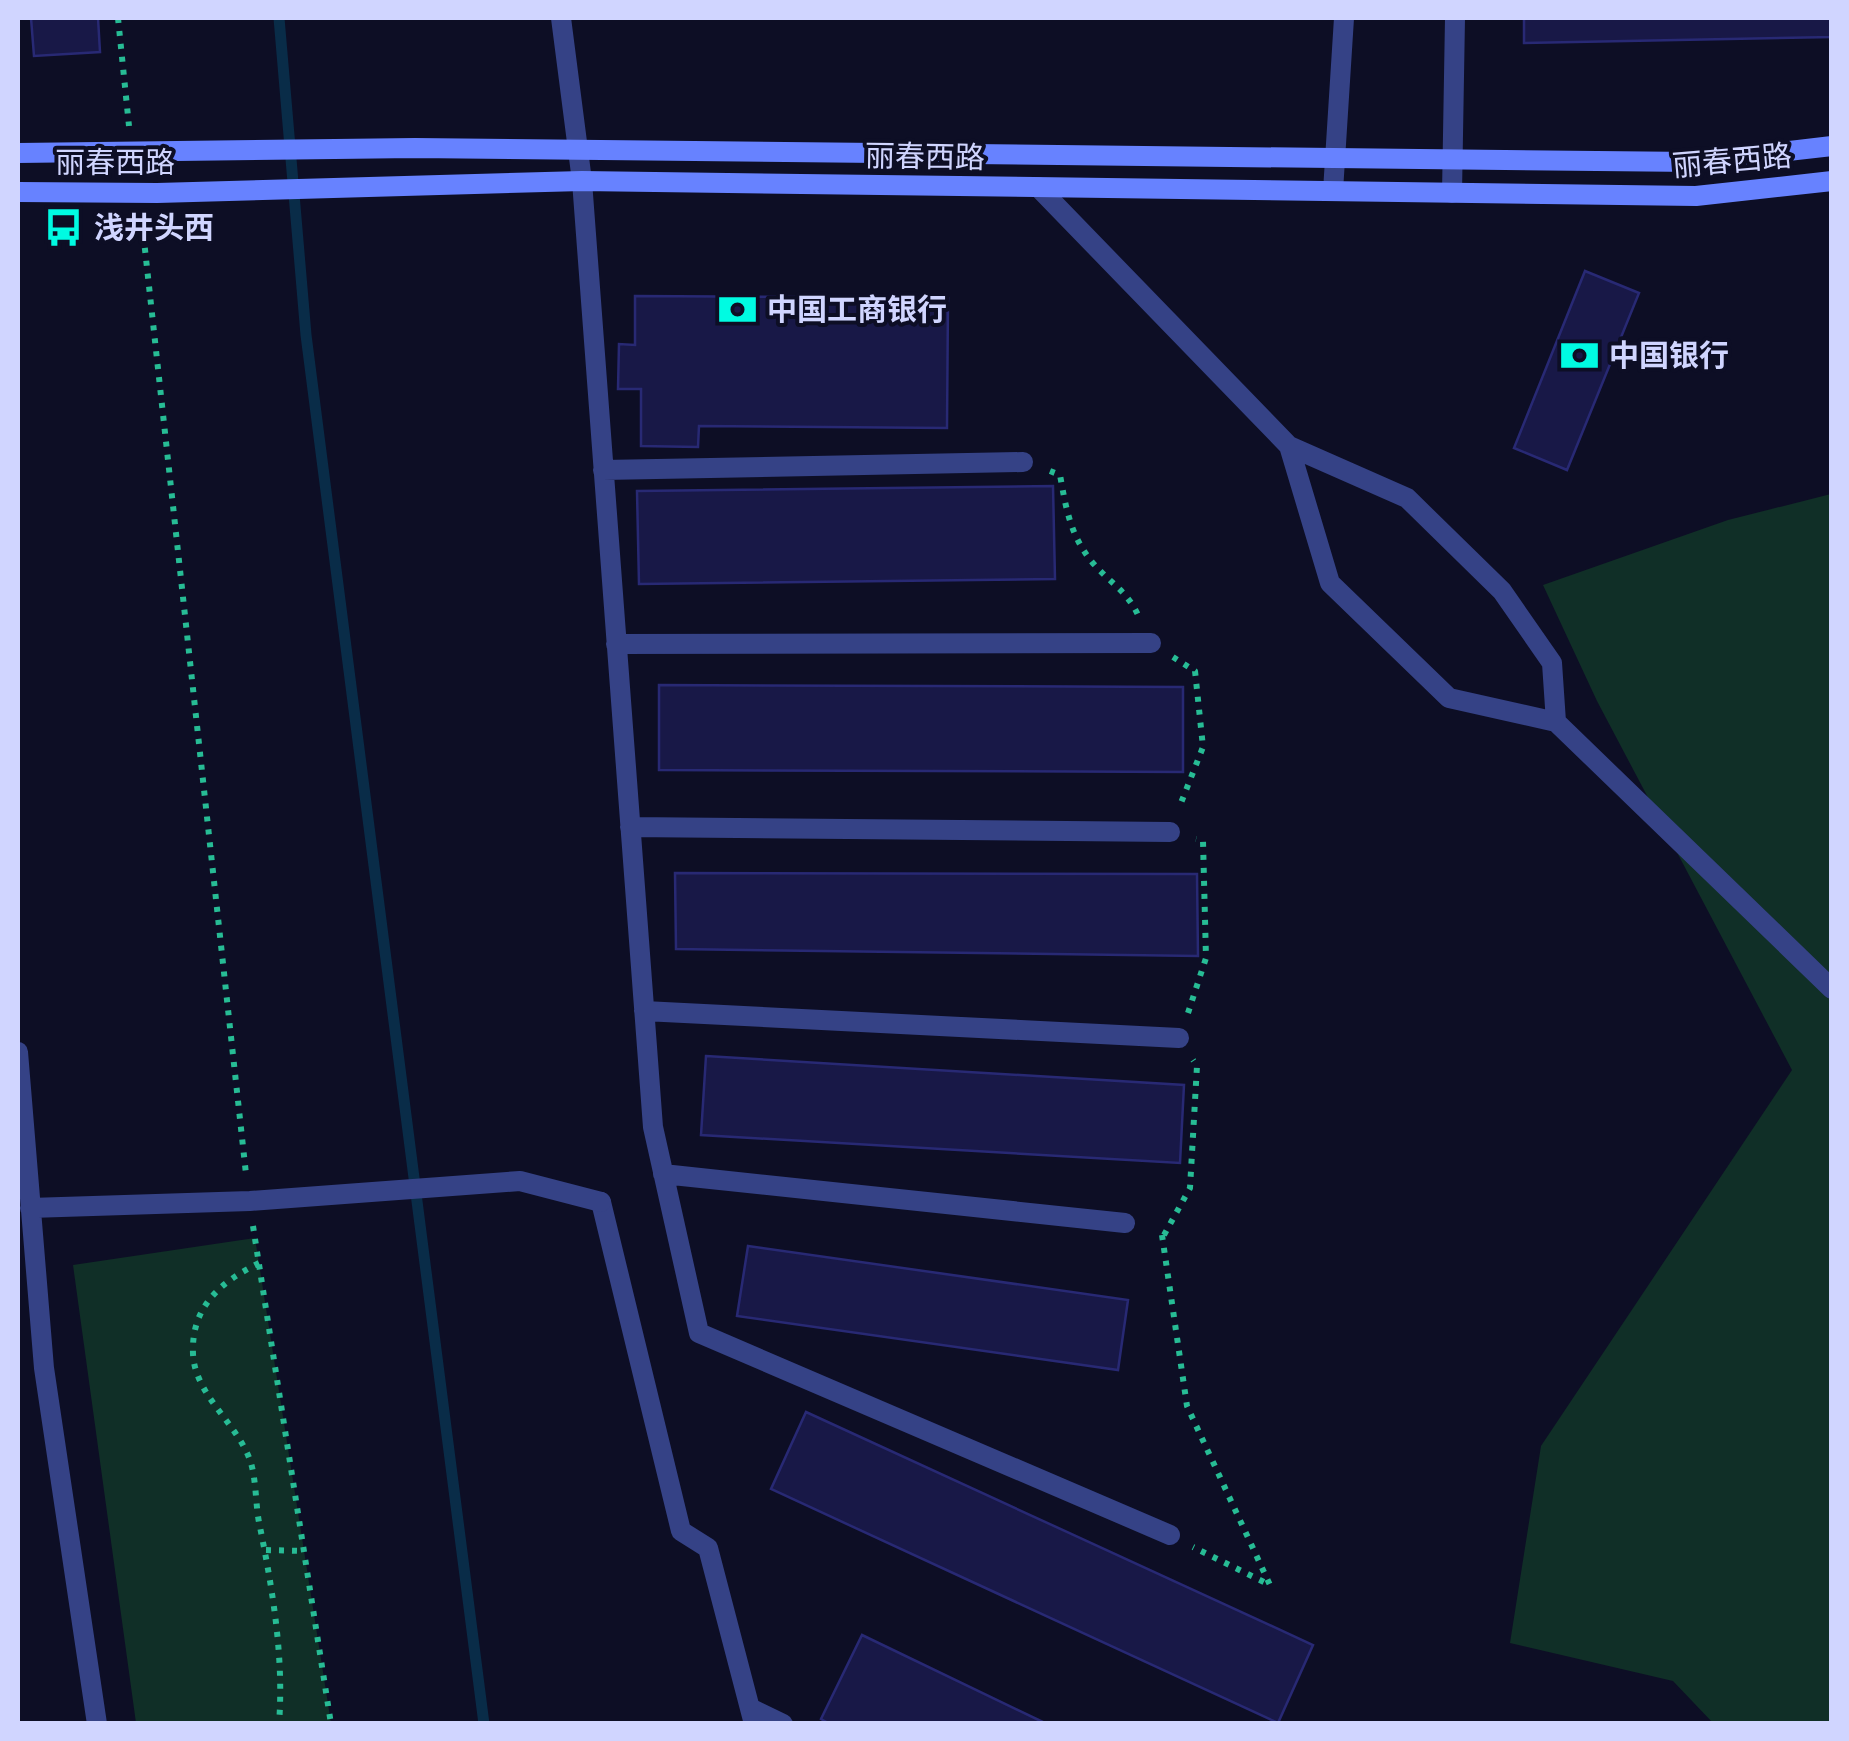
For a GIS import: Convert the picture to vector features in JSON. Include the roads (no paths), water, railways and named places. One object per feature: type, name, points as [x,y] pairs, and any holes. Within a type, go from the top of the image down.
[{"type":"main road","name":"丽春西路","points":[[18,154],[415,148],[1694,162],[1832,146]]},
{"type":"main road","name":"丽春西路","points":[[18,192],[147,193],[582,182],[1696,196],[1832,181]]},
{"type":"street","points":[[561,18],[582,182],[652,1127],[699,1333],[1170,1535]]},
{"type":"street","points":[[1333,191],[1344,18]]},
{"type":"street","points":[[1452,193],[1454,18]]},
{"type":"street","points":[[1038,187],[1289,446],[1407,498],[1502,591],[1552,663],[1556,722]]},
{"type":"street","points":[[1289,446],[1330,583],[1449,698],[1556,722],[1832,988]]},
{"type":"street","points":[[604,470],[1024,462]]},
{"type":"street","points":[[616,644],[1151,644]]},
{"type":"street","points":[[630,827],[1170,832]]},
{"type":"street","points":[[644,1011],[1179,1038]]},
{"type":"street","points":[[18,1052],[44,1368],[97,1724]]},
{"type":"street","points":[[664,1174],[1125,1222]]},
{"type":"street","points":[[30,1208],[255,1201],[520,1181],[601,1202],[681,1531],[708,1548],[752,1716],[783,1724]]},
{"type":"waterway","points":[[279,18],[306,335],[484,1724]]},
{"type":"place","name":"浅井头西","points":[[64,227]]},
{"type":"place","name":"中国工商银行","points":[[737,309]]},
{"type":"place","name":"中国银行","points":[[1579,355]]}]
